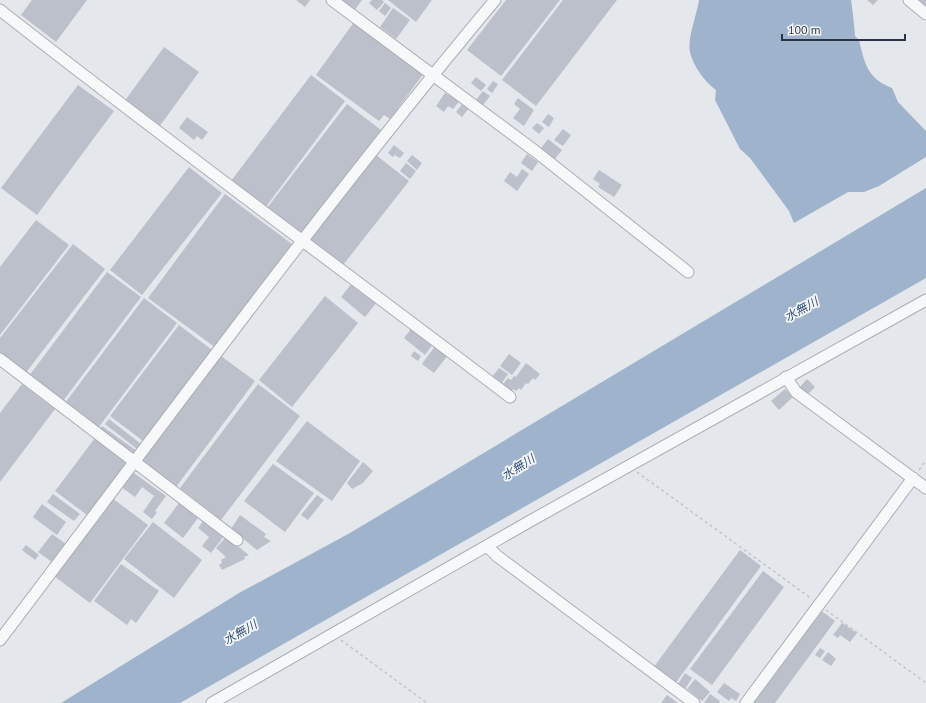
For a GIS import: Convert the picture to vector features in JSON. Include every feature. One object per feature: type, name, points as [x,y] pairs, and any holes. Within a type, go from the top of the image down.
[{"type":"street","points":[[332,0],[535,151],[688,272]]},
{"type":"street","points":[[0,640],[303,240],[432,75],[495,0]]},
{"type":"street","points":[[909,0],[926,14]]},
{"type":"street","points":[[0,10],[119,103],[510,397]]},
{"type":"street","points":[[212,703],[487,546],[630,467],[786,377],[926,300]]},
{"type":"street","points":[[0,360],[237,540]]},
{"type":"street","points":[[786,377],[796,392],[926,488]]},
{"type":"street","points":[[746,703],[913,478]]},
{"type":"street","points":[[487,546],[497,556],[694,703]]},
{"type":"path","points":[[913,478],[926,460]]},
{"type":"path","points":[[630,467],[926,683]]},
{"type":"path","points":[[333,634],[427,703]]},
{"type":"water","points":[[699,0],[851,0],[855,36],[859,40],[865,63],[872,75],[877,80],[892,88],[898,102],[926,131],[926,157],[879,186],[864,192],[848,192],[794,223],[789,211],[750,158],[740,149],[715,100],[716,90],[704,78],[694,63],[689,47]]},
{"type":"water","name":"水無川","points":[[926,188],[926,278],[180,703],[61,703],[239,593],[350,533]]},
{"type":"building","points":[[32,0],[87,0],[56,42],[21,15]]},
{"type":"building","points":[[296,0],[310,0],[305,7]]},
{"type":"building","points":[[340,0],[362,0],[354,11]]},
{"type":"building","points":[[372,0],[382,0],[384,2],[377,10],[369,3]]},
{"type":"building","points":[[388,0],[432,0],[416,22]]},
{"type":"building","points":[[506,0],[560,0],[501,76],[467,50]]},
{"type":"building","points":[[563,0],[617,0],[536,106],[502,80]]},
{"type":"building","points":[[867,0],[878,0],[873,5]]},
{"type":"building","points":[[917,0],[926,0],[926,7]]},
{"type":"building","points":[[385,3],[391,8],[385,16],[379,11]]},
{"type":"building","points":[[393,8],[410,20],[396,39],[380,27]]},
{"type":"building","points":[[354,22],[424,73],[390,119],[384,115],[379,121],[316,75]]},
{"type":"building","points":[[164,47],[199,72],[159,127],[124,102]]},
{"type":"building","points":[[311,75],[345,101],[265,208],[231,181]]},
{"type":"building","points":[[476,77],[486,85],[481,91],[471,83]]},
{"type":"building","points":[[493,81],[498,84],[492,93],[487,89]]},
{"type":"building","points":[[78,85],[114,111],[37,215],[1,188]]},
{"type":"building","points":[[483,91],[490,96],[483,105],[476,100]]},
{"type":"building","points":[[445,93],[450,96],[452,93],[461,99],[453,109],[448,106],[444,112],[436,106]]},
{"type":"building","points":[[518,98],[534,110],[524,126],[513,118],[520,109],[514,104]]},
{"type":"building","points":[[463,103],[469,108],[462,117],[456,112]]},
{"type":"building","points":[[347,104],[381,130],[301,235],[267,208]]},
{"type":"building","points":[[548,114],[554,118],[549,127],[542,122]]},
{"type":"building","points":[[187,117],[208,132],[202,140],[197,136],[194,140],[179,128]]},
{"type":"building","points":[[537,123],[544,128],[539,134],[532,128]]},
{"type":"building","points":[[563,129],[571,135],[563,146],[554,140]]},
{"type":"building","points":[[548,139],[562,150],[552,163],[538,152]]},
{"type":"building","points":[[394,145],[399,149],[393,157],[388,153]]},
{"type":"building","points":[[399,149],[404,153],[400,158],[395,155]]},
{"type":"building","points":[[527,154],[538,162],[532,171],[521,163]]},
{"type":"building","points":[[376,155],[409,181],[343,265],[310,239]]},
{"type":"building","points":[[412,155],[422,163],[417,170],[407,161]]},
{"type":"building","points":[[406,163],[416,171],[410,179],[400,171]]},
{"type":"building","points":[[189,167],[222,193],[142,295],[110,270]]},
{"type":"building","points":[[522,169],[529,174],[517,191],[504,181],[510,172],[517,177]]},
{"type":"building","points":[[599,170],[622,185],[614,197],[598,187],[600,184],[593,179]]},
{"type":"building","points":[[225,194],[292,244],[216,348],[148,298]]},
{"type":"building","points":[[36,220],[69,245],[0,335],[0,267]]},
{"type":"building","points":[[73,244],[105,269],[25,374],[0,354],[0,338]]},
{"type":"building","points":[[107,272],[141,297],[63,401],[29,376]]},
{"type":"building","points":[[353,282],[377,302],[365,317],[341,297]]},
{"type":"building","points":[[325,296],[358,323],[292,407],[259,380]]},
{"type":"building","points":[[144,298],[177,323],[98,428],[65,403]]},
{"type":"building","points":[[179,325],[212,350],[143,441],[110,416]]},
{"type":"building","points":[[412,328],[433,344],[425,355],[404,338]]},
{"type":"building","points":[[435,346],[448,355],[434,373],[422,364]]},
{"type":"building","points":[[414,351],[421,356],[418,361],[411,356]]},
{"type":"building","points":[[509,354],[521,363],[512,375],[500,366]]},
{"type":"building","points":[[221,356],[255,381],[176,487],[142,461]]},
{"type":"building","points":[[526,363],[540,374],[535,380],[533,378],[528,384],[526,383],[521,390],[519,388],[516,391],[513,389],[511,392],[502,385],[508,378],[511,380],[514,376],[516,377]]},
{"type":"building","points":[[499,368],[508,374],[501,384],[492,377]]},
{"type":"building","points":[[807,379],[815,387],[807,395],[799,388]]},
{"type":"building","points":[[22,384],[55,409],[0,482],[0,413]]},
{"type":"building","points":[[258,384],[300,416],[221,520],[180,488]]},
{"type":"building","points":[[785,389],[793,397],[779,410],[771,401]]},
{"type":"building","points":[[109,419],[141,444],[137,449],[105,424]]},
{"type":"building","points":[[307,421],[360,461],[332,501],[276,461]]},
{"type":"building","points":[[102,426],[137,451],[132,457],[98,432]]},
{"type":"building","points":[[95,438],[127,463],[87,515],[55,491]]},
{"type":"building","points":[[363,462],[373,471],[363,483],[352,489],[347,483]]},
{"type":"building","points":[[273,464],[314,493],[285,532],[244,501]]},
{"type":"building","points":[[131,471],[166,496],[155,511],[157,512],[152,519],[143,512],[154,496],[142,487],[135,497],[120,486]]},
{"type":"building","points":[[53,494],[80,514],[74,521],[47,502]]},
{"type":"building","points":[[317,495],[324,500],[308,520],[301,515]]},
{"type":"building","points":[[112,498],[148,525],[90,603],[54,576]]},
{"type":"building","points":[[179,503],[198,518],[183,538],[164,523]]},
{"type":"building","points":[[42,504],[66,522],[57,535],[33,517]]},
{"type":"building","points":[[240,515],[266,534],[264,537],[271,541],[257,550],[231,529]]},
{"type":"building","points":[[204,520],[224,536],[211,553],[202,546],[209,537],[198,528]]},
{"type":"building","points":[[153,522],[202,560],[174,598],[124,559]]},
{"type":"building","points":[[52,534],[66,544],[52,562],[38,552]]},
{"type":"building","points":[[226,537],[249,555],[244,557],[245,559],[222,570],[219,565],[222,563],[221,560],[226,557],[216,548]]},
{"type":"building","points":[[26,545],[39,555],[35,560],[22,550]]},
{"type":"building","points":[[740,550],[761,566],[675,684],[653,668]]},
{"type":"building","points":[[121,564],[159,591],[136,623],[131,619],[127,625],[94,601]]},
{"type":"building","points":[[763,571],[784,587],[712,685],[690,669]]},
{"type":"building","points":[[819,609],[835,621],[775,703],[750,703]]},
{"type":"building","points":[[842,623],[857,633],[850,642],[840,635],[838,638],[833,635]]},
{"type":"building","points":[[820,648],[825,651],[820,658],[815,655]]},
{"type":"building","points":[[828,652],[836,659],[831,666],[822,660]]},
{"type":"building","points":[[685,673],[692,678],[685,689],[678,684]]},
{"type":"building","points":[[695,679],[710,692],[702,701],[687,689]]},
{"type":"building","points":[[724,683],[740,694],[736,701],[731,698],[729,701],[717,692]]},
{"type":"building","points":[[710,694],[720,701],[719,703],[704,703]]},
{"type":"building","points":[[667,695],[678,703],[661,703]]}]
